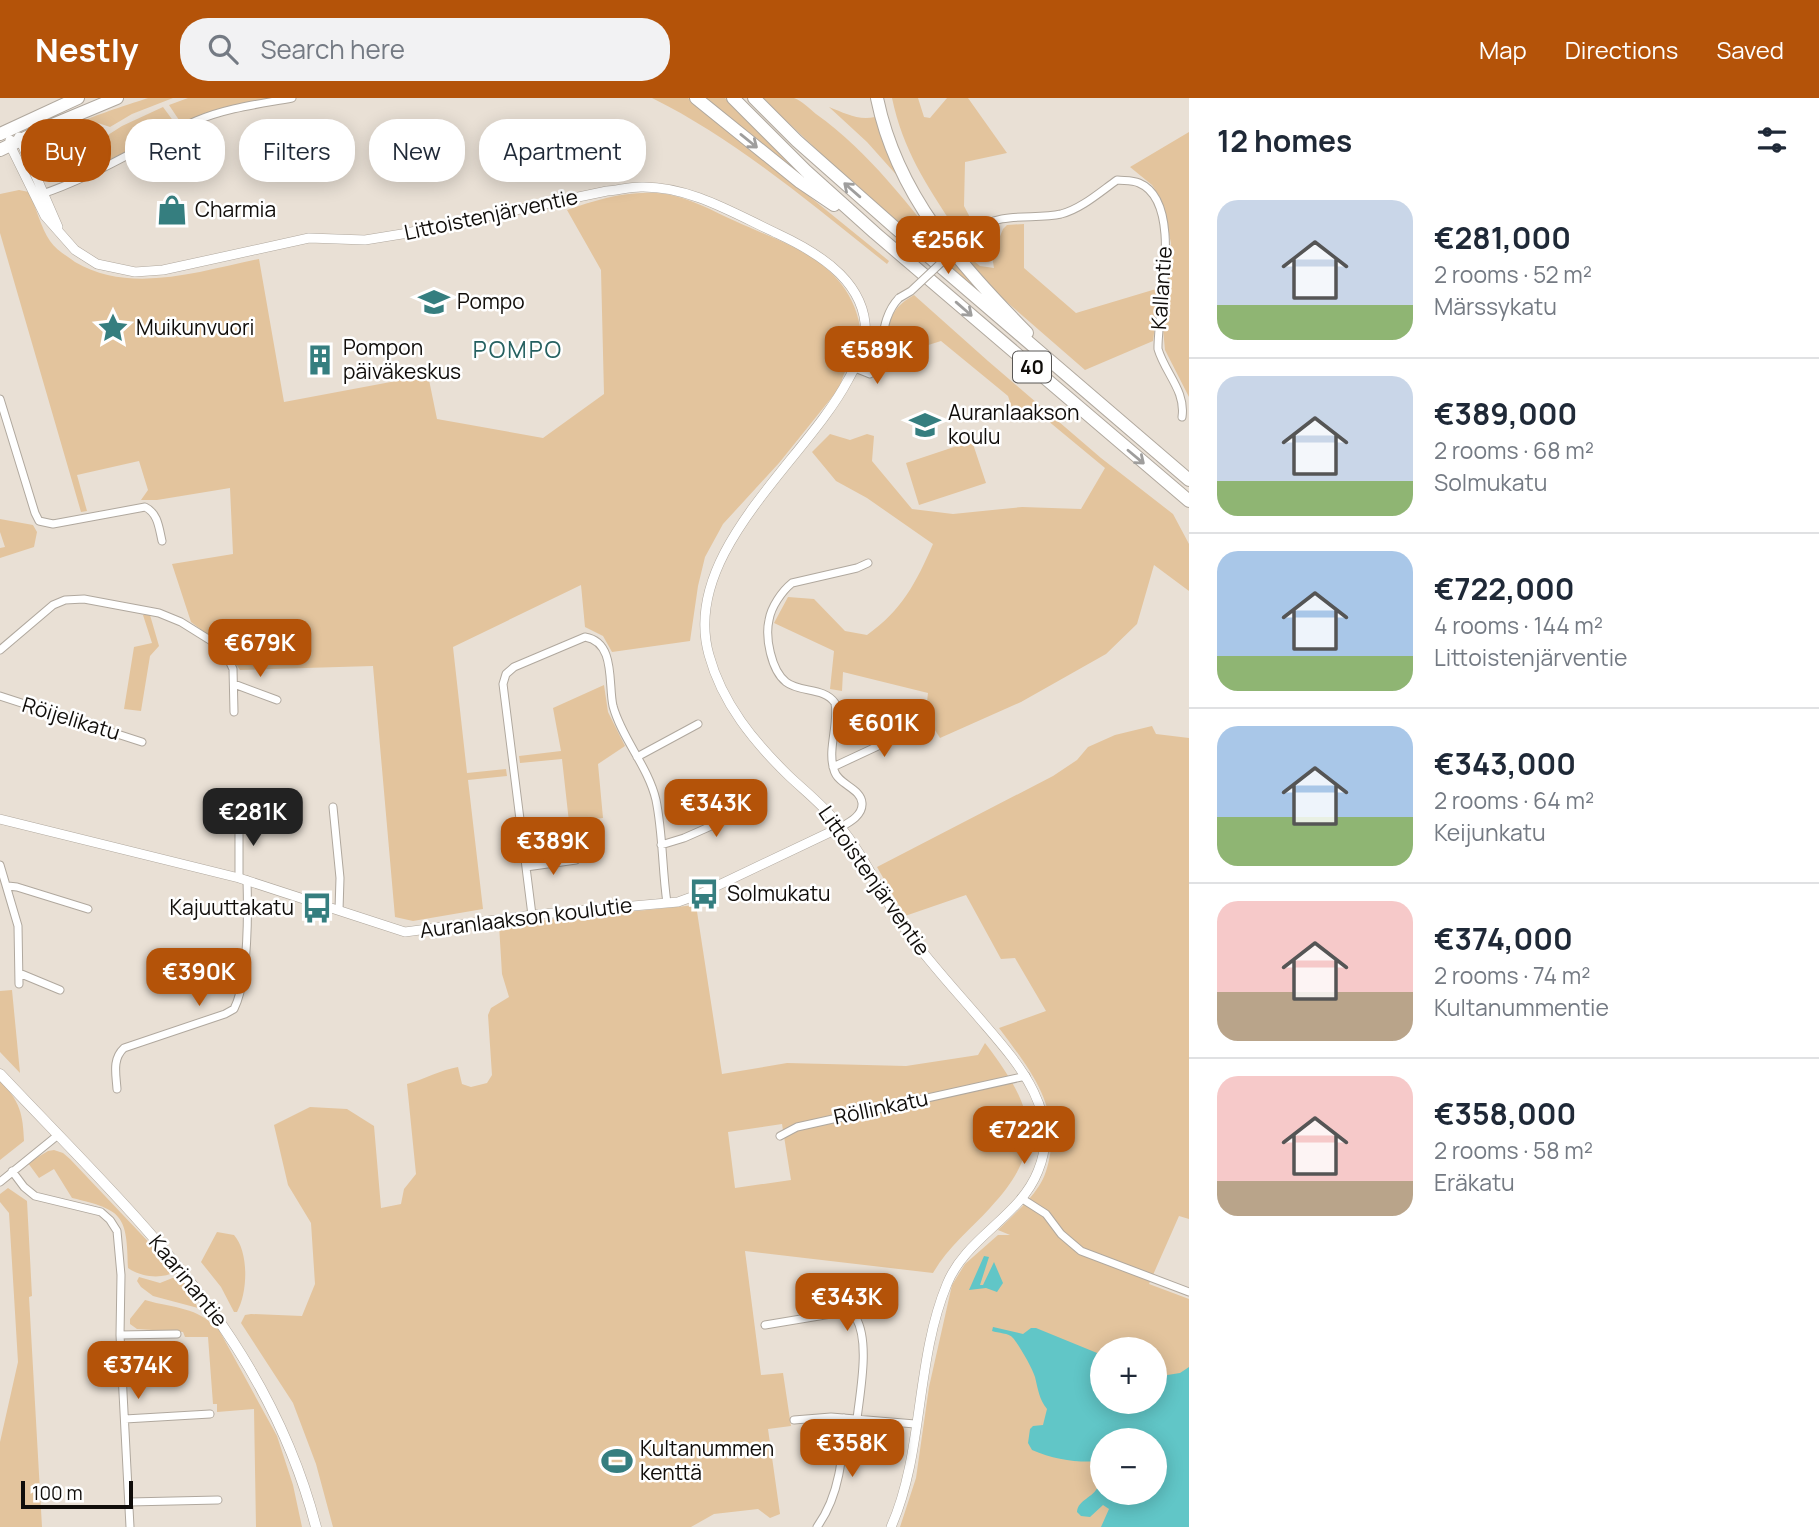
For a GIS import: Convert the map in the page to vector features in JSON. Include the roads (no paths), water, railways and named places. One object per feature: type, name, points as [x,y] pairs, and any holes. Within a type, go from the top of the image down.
[{"type":"highway","points":[[5,131],[78,98]]},
{"type":"highway","points":[[10,145],[117,98]]},
{"type":"highway","points":[[696,98],[800,182],[875,233]]},
{"type":"highway","name":"40","points":[[733,98],[806,171],[875,233],[1189,501]]},
{"type":"highway","name":"40","points":[[754,98],[854,192],[1189,480]]},
{"type":"highway","points":[[877,98],[896,159],[917,201],[946,244],[969,273],[1071,379]]},
{"type":"main road","name":"Kaarinantie","points":[[0,1074],[164,1250],[232,1338],[281,1425],[316,1527]]},
{"type":"street","points":[[40,195],[122,160],[197,121],[231,110],[292,98]]},
{"type":"street","name":"Littoistenjärventie","points":[[5,131],[10,145],[40,195],[50,223],[75,250],[97,264],[124,271],[149,272],[309,238],[365,240],[402,234],[607,191],[639,187],[664,188],[693,195],[808,249],[834,266],[855,296],[865,326],[864,345],[855,368],[825,419],[757,501],[726,548],[710,592],[705,636],[710,661],[746,729],[841,827],[909,934],[1015,1060],[1026,1076],[1040,1108],[1045,1128],[1044,1148],[1036,1177],[1021,1198],[970,1248],[947,1283],[934,1326],[905,1486],[891,1527]]},
{"type":"street","name":"Kallantie","points":[[855,368],[870,374],[874,371],[883,328],[891,307],[984,224],[1070,211],[1117,180],[1140,183],[1152,194],[1166,230],[1167,252],[1158,349],[1184,404],[1182,418]]},
{"type":"street","points":[[0,399],[39,522],[53,524],[145,507],[156,516],[162,541]]},
{"type":"street","points":[[841,827],[856,817],[862,810],[863,803],[859,794],[838,778],[833,767],[835,703],[827,695],[797,687],[782,678],[773,657],[769,617],[792,583],[868,564]]},
{"type":"street","points":[[0,649],[53,605],[65,600],[83,598],[159,613],[181,622],[222,650],[231,664],[234,712]]},
{"type":"street","points":[[532,915],[503,681],[508,672],[585,637],[596,640],[606,654],[614,708],[655,796],[667,903]]},
{"type":"street","points":[[234,684],[277,700]]},
{"type":"street","name":"Röijelikatu","points":[[0,696],[142,742]]},
{"type":"street","points":[[637,757],[698,724]]},
{"type":"street","points":[[833,767],[922,725]]},
{"type":"street","points":[[661,845],[684,838],[761,804]]},
{"type":"street","points":[[333,807],[340,886],[339,911]]},
{"type":"street","points":[[117,1089],[116,1062],[124,1048],[234,1009],[247,938],[239,817]]},
{"type":"street","name":"Auranlaakson koulutie","points":[[0,819],[243,879],[405,932],[532,915],[667,903],[693,897],[841,827]]},
{"type":"street","points":[[526,867],[576,860]]},
{"type":"street","points":[[0,864],[18,926],[19,984]]},
{"type":"street","points":[[8,886],[88,909]]},
{"type":"street","points":[[19,973],[60,990]]},
{"type":"street","name":"Röllinkatu","points":[[780,1136],[797,1126],[1026,1076]]},
{"type":"street","points":[[0,1182],[58,1135]]},
{"type":"street","points":[[12,1171],[35,1196],[93,1209],[110,1220],[119,1239],[120,1335],[130,1527]]},
{"type":"street","points":[[1021,1198],[1046,1214],[1061,1234],[1081,1251],[1189,1292]]},
{"type":"street","points":[[765,1325],[843,1312],[856,1318],[860,1328],[862,1359],[857,1419]]},
{"type":"street","points":[[120,1335],[177,1334]]},
{"type":"street","points":[[125,1419],[210,1414]]},
{"type":"street","points":[[794,1420],[820,1417],[915,1424]]},
{"type":"street","points":[[817,1527],[830,1503],[839,1474],[844,1418]]},
{"type":"street","points":[[129,1502],[219,1500]]},
{"type":"water","points":[[984,1256],[989,1257],[980,1285],[983,1285],[994,1262],[1003,1283],[997,1292],[986,1288],[969,1290]]},
{"type":"water","points":[[993,1327],[1023,1334],[1036,1328],[1090,1350],[1090,1414],[1167,1414],[1167,1375],[1180,1373],[1189,1367],[1189,1527],[1101,1527],[1109,1509],[1103,1505],[1167,1505],[1167,1428],[1090,1428],[1090,1462],[1067,1460],[1032,1450],[1028,1443],[1030,1429],[1043,1425],[1047,1409],[1019,1346],[1011,1336],[992,1331]]},
{"type":"water","points":[[1090,1496],[1090,1505],[1103,1505],[1090,1517],[1081,1516],[1077,1512],[1080,1504]]},
{"type":"place","name":"Charmia","points":[[172,210]]},
{"type":"place","name":"Pompo","points":[[434,302]]},
{"type":"place","name":"Muikunvuori","points":[[113,328]]},
{"type":"place","name":"Pompon päiväkeskus","points":[[320,360]]},
{"type":"place","name":"Auranlaakson koulu","points":[[925,425]]},
{"type":"place","name":"Solmukatu","points":[[704,894]]},
{"type":"place","name":"Kajuuttakatu","points":[[317,908]]},
{"type":"place","name":"Kultanummen kenttä","points":[[617,1461]]},
{"type":"district","name":"POMPO","points":[[518,350]]}]
